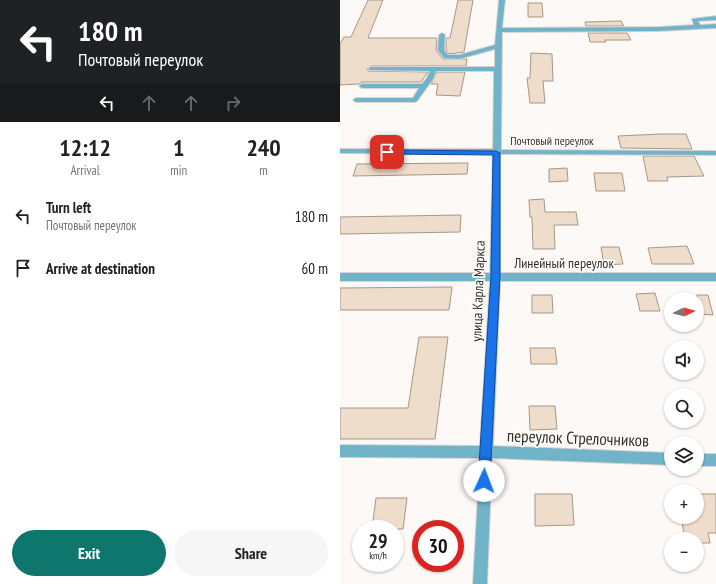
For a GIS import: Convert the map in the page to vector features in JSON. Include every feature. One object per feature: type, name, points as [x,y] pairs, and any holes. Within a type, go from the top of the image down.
[{"type":"street","name":"улица Карла Маркса","points":[[480,584],[485,452],[495,276],[498,46],[502,0]]},
{"type":"street","points":[[698,27],[694,20],[716,18]]},
{"type":"street","points":[[500,30],[716,26]]},
{"type":"street","points":[[442,35],[441,50],[446,57],[459,57],[498,46]]},
{"type":"street","points":[[371,69],[498,69]]},
{"type":"street","points":[[356,100],[415,100],[430,79],[434,69]]},
{"type":"street","points":[[362,86],[424,86]]},
{"type":"street","name":"Почтовый переулок","points":[[340,151],[716,153]]},
{"type":"street","name":"Линейный переулок","points":[[340,277],[716,277]]},
{"type":"street","name":"переулок Стрелочников","points":[[340,451],[485,452],[664,459]]},
{"type":"street","points":[[704,460],[716,460]]},
{"type":"building","points":[[368,0],[383,0],[368,38],[437,38],[436,50],[443,59],[467,59],[466,66],[371,66],[368,68],[368,71],[428,72],[421,82],[362,82],[359,84],[340,85],[340,44],[344,37],[351,37]]},
{"type":"building","points":[[458,0],[473,0],[464,52],[449,54],[446,50],[446,38],[450,38]]},
{"type":"building","points":[[528,3],[542,3],[543,17],[528,17]]},
{"type":"building","points":[[621,21],[624,26],[586,26],[585,22]]},
{"type":"building","points":[[588,33],[627,33],[631,40],[605,40],[606,42],[590,42]]},
{"type":"building","points":[[531,53],[552,54],[553,81],[543,81],[545,103],[530,103],[527,78],[530,78]]},
{"type":"building","points":[[437,72],[465,72],[460,96],[436,95],[438,84],[431,84]]},
{"type":"building","points":[[686,134],[692,149],[621,148],[618,136]]},
{"type":"building","points":[[643,156],[694,156],[704,176],[667,177],[668,181],[648,181]]},
{"type":"building","points":[[468,163],[467,174],[353,176],[357,164]]},
{"type":"building","points":[[567,168],[568,181],[549,182],[549,169]]},
{"type":"building","points":[[594,173],[622,173],[625,191],[596,191]]},
{"type":"building","points":[[544,199],[545,212],[576,212],[578,225],[554,225],[555,249],[533,249],[532,217],[530,217],[529,200]]},
{"type":"building","points":[[461,215],[460,232],[340,234],[340,217]]},
{"type":"building","points":[[687,246],[694,264],[652,264],[648,248]]},
{"type":"building","points":[[601,247],[619,247],[623,264],[604,265]]},
{"type":"building","points":[[452,287],[449,310],[340,310],[340,288]]},
{"type":"building","points":[[655,293],[660,311],[640,311],[636,294]]},
{"type":"building","points":[[532,295],[552,295],[553,313],[532,313]]},
{"type":"building","points":[[704,295],[708,295],[713,315],[704,314]]},
{"type":"building","points":[[419,337],[448,337],[435,439],[340,439],[340,408],[408,408]]},
{"type":"building","points":[[530,348],[555,348],[557,364],[531,364]]},
{"type":"building","points":[[529,406],[555,406],[557,429],[530,430]]},
{"type":"building","points":[[535,494],[572,494],[574,525],[535,526]]},
{"type":"building","points":[[704,494],[716,494],[716,533],[708,533],[710,543],[704,543],[704,532],[684,532],[682,524],[704,524]]},
{"type":"building","points":[[376,498],[407,498],[404,521],[404,520],[373,520]]},
{"type":"route","points":[[387,152],[496,153],[495,276],[484,481]]}]
